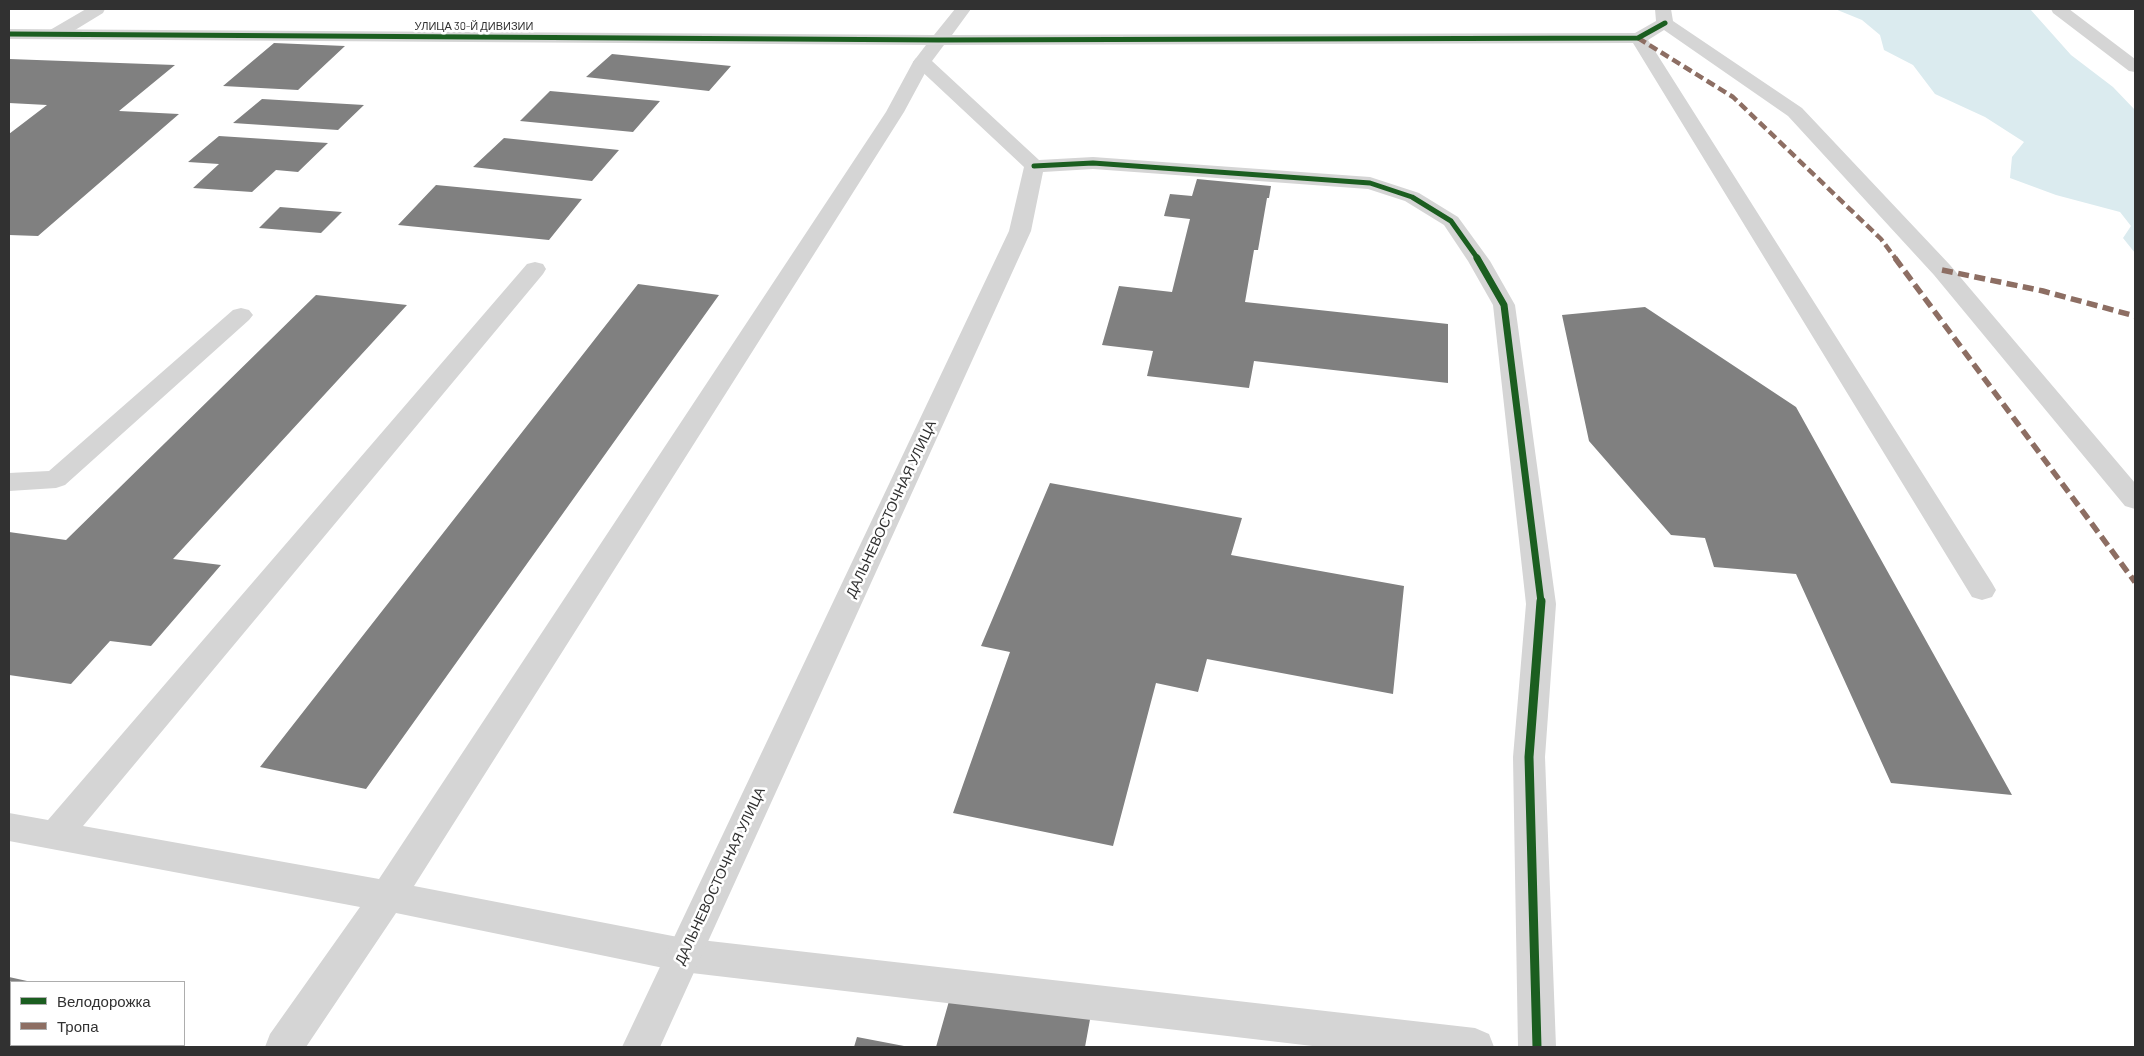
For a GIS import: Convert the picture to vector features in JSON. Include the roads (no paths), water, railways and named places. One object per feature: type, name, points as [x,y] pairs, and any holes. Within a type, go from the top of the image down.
[{"type":"street","points":[[56,34],[96,9]]},
{"type":"street","points":[[284,1047],[387,896],[890,120],[922,62],[963,9]]},
{"type":"street","points":[[2059,9],[2135,67]]},
{"type":"street","points":[[1982,590],[1638,38],[1664,16],[1795,112],[1942,270],[2135,500]]},
{"type":"street","name":"УЛИЦА 30-Й ДИВИЗИИ","points":[[9,34],[940,40],[1638,38]]},
{"type":"street","points":[[922,62],[1034,166],[1093,163],[1370,183],[1412,197],[1451,222],[1479,261],[1504,305],[1541,604],[1529,757],[1537,1047]]},
{"type":"street","name":"ДАЛЬНЕВОСТОЧНАЯ УЛИЦА","points":[[641,1047],[1020,231],[1034,166]]},
{"type":"street","points":[[55,835],[535,269]]},
{"type":"street","points":[[9,482],[56,479],[241,315]]},
{"type":"street","points":[[9,827],[387,896],[683,955],[1476,1047]]}]
